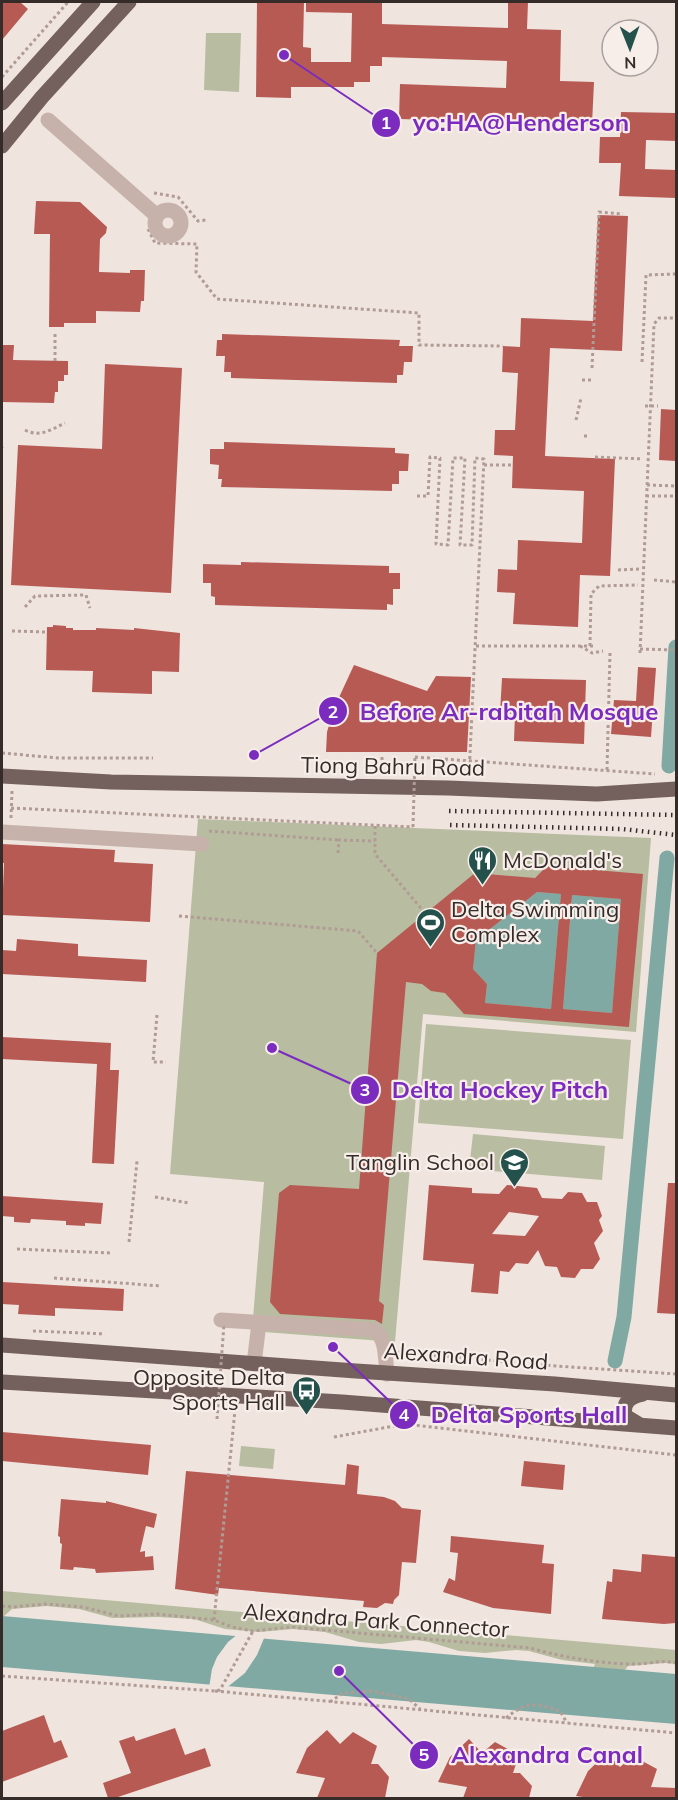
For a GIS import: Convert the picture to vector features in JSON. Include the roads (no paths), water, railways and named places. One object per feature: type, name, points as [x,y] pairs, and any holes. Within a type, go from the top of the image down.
[{"type":"main road","points":[[2,102],[93,2]]},
{"type":"main road","points":[[2,146],[42,97],[129,2]]},
{"type":"main road","name":"Tiong Bahru Road","points":[[7,781],[468,789],[597,794],[676,789]]},
{"type":"main road","name":"Alexandra Road","points":[[2,1345],[387,1374],[555,1384],[676,1395]]},
{"type":"main road","points":[[2,1382],[521,1414],[676,1428]]},
{"type":"main road","points":[[642,1426],[625,1416],[624,1410],[628,1399],[633,1395],[646,1393]]},
{"type":"lane","points":[[48,120],[157,216]]},
{"type":"lane","points":[[2,832],[35,840],[106,844],[202,844]]},
{"type":"lane","points":[[223,1322],[374,1330],[380,1334],[382,1339],[387,1374]]},
{"type":"lane","points":[[254,1364],[259,1323]]},
{"type":"water","points":[[537,892],[561,894],[551,1009],[485,1003],[487,984],[473,969],[476,940]]},
{"type":"water","points":[[572,895],[621,899],[612,1013],[563,1009]]},
{"type":"water","points":[[2,1616],[676,1674],[676,1724],[2,1667]]},
{"type":"waterway","points":[[669,766],[676,647]]},
{"type":"waterway","points":[[615,1361],[624,1317],[667,858]]},
{"type":"railway","points":[[449,811],[676,815]]},
{"type":"railway","points":[[450,825],[622,829],[676,835]]},
{"type":"place","name":"yo:HA@Henderson","points":[[284,55]]},
{"type":"place","name":"Before Ar-rabitah Mosque","points":[[254,755]]},
{"type":"place","name":"McDonald's","points":[[482,886]]},
{"type":"place","name":"Delta Swimming Complex","points":[[430,948]]},
{"type":"place","name":"Delta Hockey Pitch","points":[[272,1048]]},
{"type":"place","name":"Tanglin School","points":[[515,1188]]},
{"type":"place","name":"Delta Sports Hall","points":[[333,1347]]},
{"type":"place","name":"Opposite Delta Sports Hall","points":[[306,1416]]},
{"type":"place","name":"Alexandra Canal","points":[[339,1671]]}]
